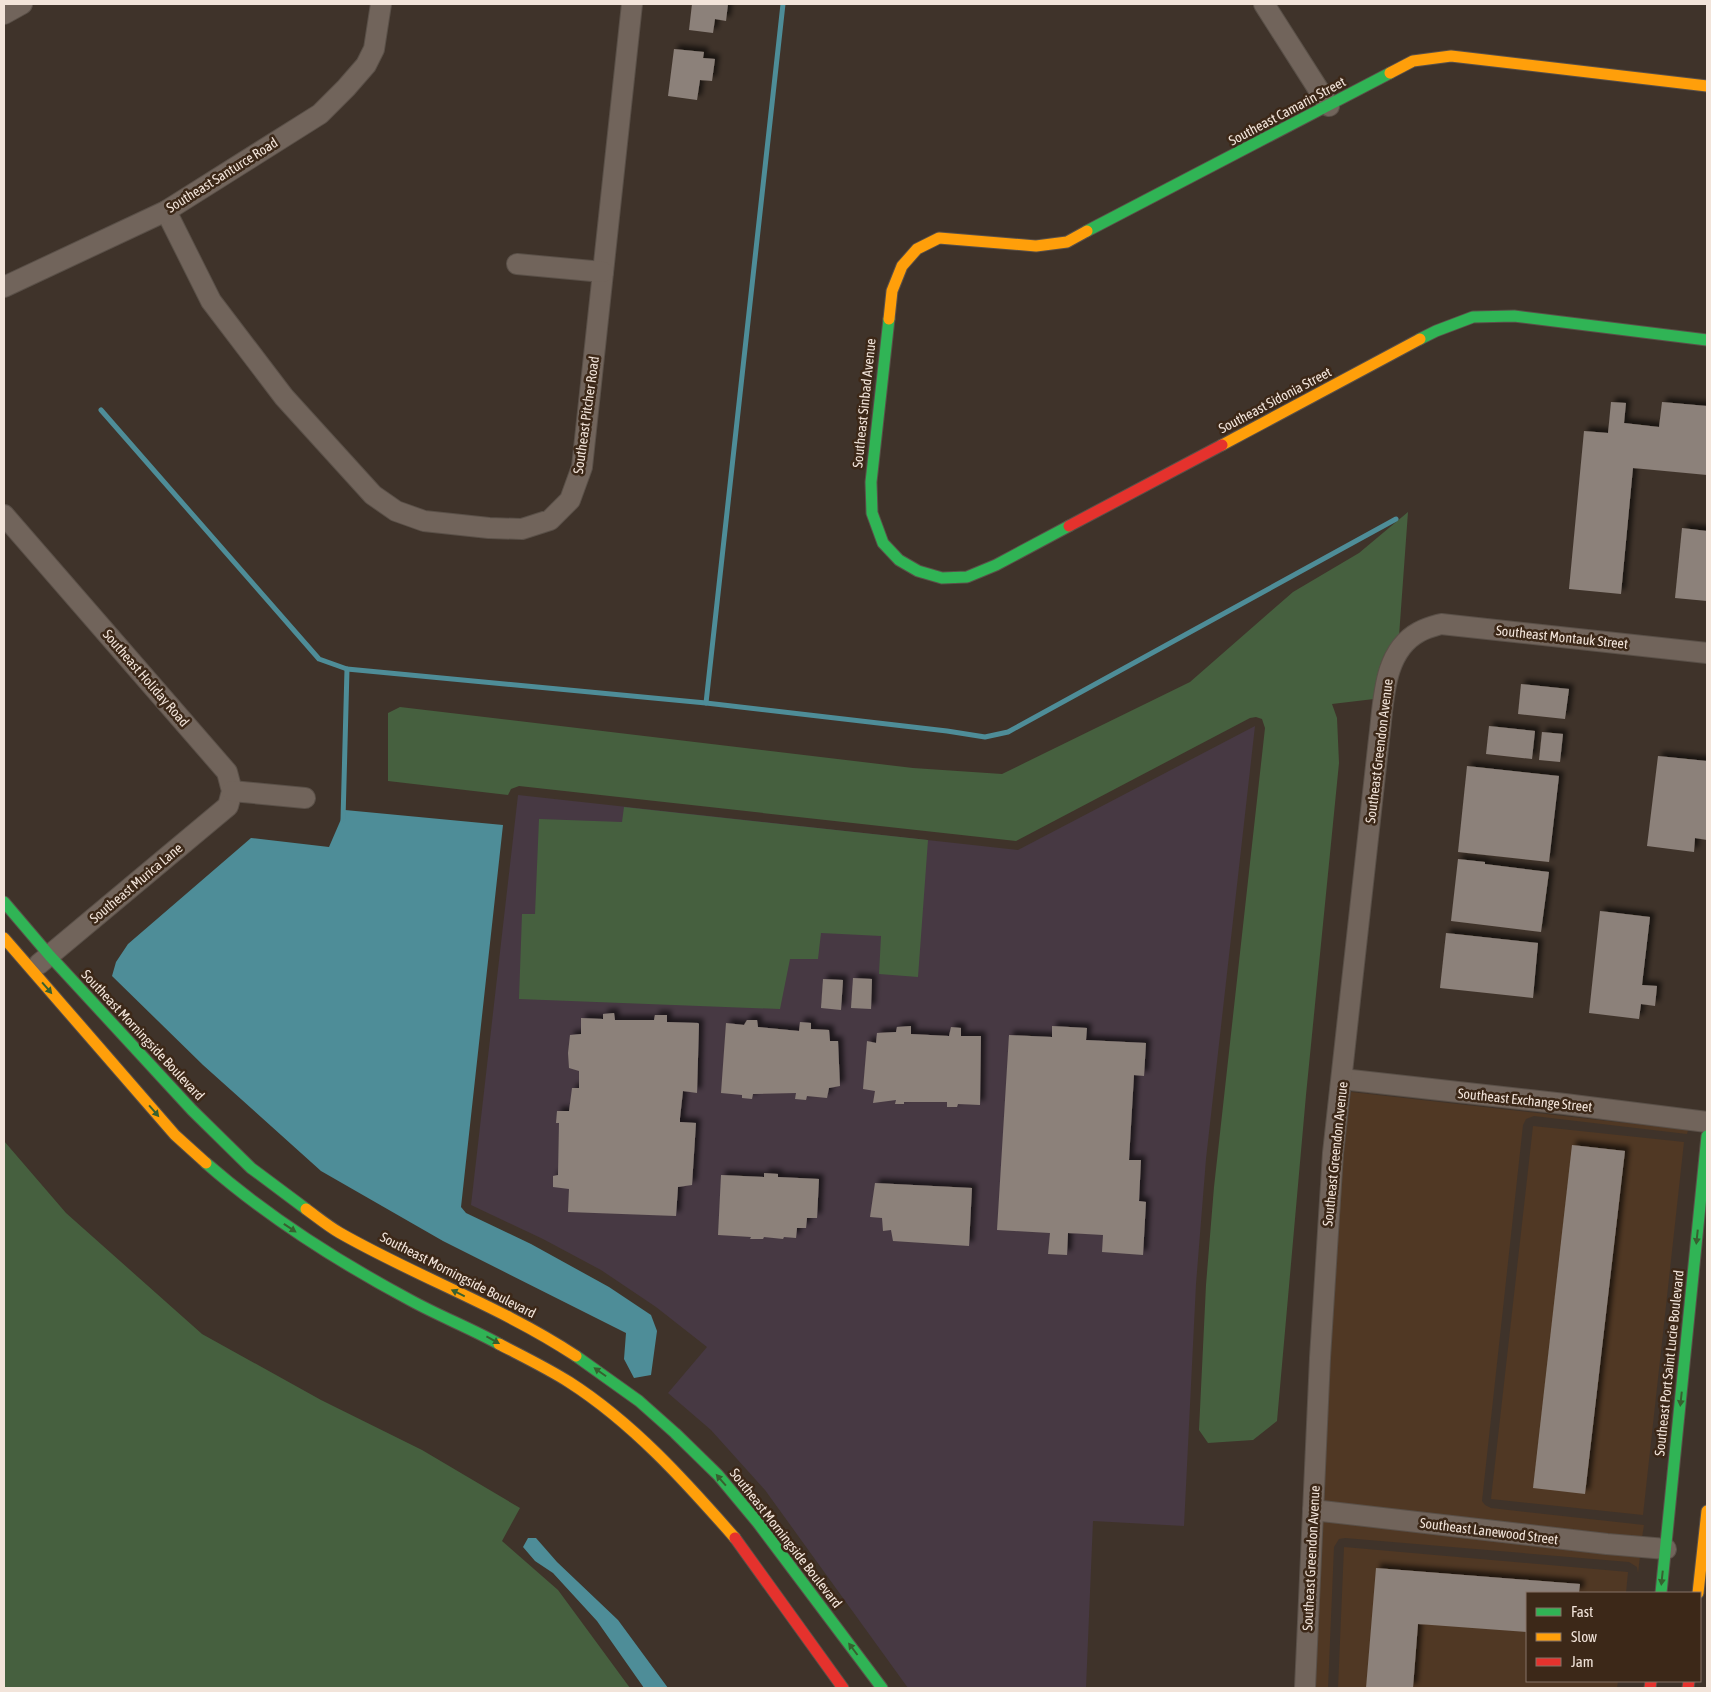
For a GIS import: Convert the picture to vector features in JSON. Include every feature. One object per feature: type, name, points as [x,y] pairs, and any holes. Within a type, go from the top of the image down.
[{"type":"street","points":[[4,14],[22,4]]},
{"type":"street","name":"Southeast Santurce Road","points":[[4,288],[166,211],[320,114],[366,65],[374,49],[381,4]]},
{"type":"street","name":"Southeast Pitcher Road","points":[[166,211],[211,300],[284,397],[373,495],[396,511],[424,521],[489,528],[522,528],[550,520],[570,500],[582,467],[632,4]]},
{"type":"street","points":[[1264,4],[1329,106]]},
{"type":"street","name":"Southeast Camarin Street","points":[[902,266],[917,249],[939,238],[1036,246],[1067,242],[1329,106],[1413,60],[1451,56],[1707,86]]},
{"type":"street","points":[[517,264],[603,272]]},
{"type":"street","name":"Southeast Sinbad Avenue","points":[[883,543],[872,513],[871,482],[892,291],[902,266]]},
{"type":"street","name":"Southeast Sidonia Street","points":[[883,543],[899,560],[918,571],[942,578],[967,577],[1004,560],[1436,331],[1473,317],[1514,316],[1707,340]]},
{"type":"street","name":"Southeast Holiday Road","points":[[4,515],[227,772],[232,791]]},
{"type":"street","name":"Southeast Montauk Street","points":[[1418,632],[1441,624],[1707,654]]},
{"type":"street","name":"Southeast Greendon Avenue","points":[[1305,1688],[1326,1240],[1333,1153],[1388,672],[1397,651],[1418,632]]},
{"type":"street","points":[[232,791],[305,798]]},
{"type":"street","name":"Southeast Murica Lane","points":[[32,970],[228,806],[232,791]]},
{"type":"street","name":"Southeast Morningside Boulevard","points":[[4,902],[50,956],[192,1110],[251,1168],[280,1191],[339,1232],[425,1277],[536,1331],[602,1373],[639,1401],[675,1433],[718,1475],[758,1523],[882,1688]]},
{"type":"street","points":[[4,938],[175,1135],[264,1211],[321,1249],[411,1301],[483,1335],[569,1382],[632,1429],[697,1494],[739,1542],[843,1688]]},
{"type":"street","name":"Southeast Exchange Street","points":[[1342,1079],[1707,1122]]},
{"type":"street","name":"Southeast Port Saint Lucie Boulevard","points":[[1661,1592],[1707,1136]]},
{"type":"street","points":[[264,1211],[280,1191]]},
{"type":"street","points":[[524,1357],[536,1331]]},
{"type":"street","name":"Southeast Lanewood Street","points":[[1313,1510],[1607,1544],[1666,1549]]},
{"type":"street","points":[[1698,1592],[1707,1511]]},
{"type":"street","points":[[739,1542],[758,1523]]},
{"type":"shaded area","points":[[1255,726],[1206,1159],[1196,1284],[1184,1526],[1093,1521],[1086,1688],[908,1688],[765,1490],[711,1430],[668,1393],[707,1347],[656,1307],[601,1270],[543,1239],[471,1205],[518,795],[1018,850]]},
{"type":"shaded area","points":[[1351,1092],[1688,1130],[1687,1134],[1534,1116],[1526,1119],[1523,1125],[1482,1501],[1491,1508],[1644,1525],[1642,1538],[1323,1502],[1337,1241],[1343,1154]]},
{"type":"shaded area","points":[[1533,1126],[1684,1142],[1643,1515],[1491,1499]]},
{"type":"shaded area","points":[[1323,1521],[1640,1556],[1638,1573],[1637,1567],[1629,1562],[1339,1539],[1334,1547],[1328,1688],[1315,1688]]},
{"type":"shaded area","points":[[1344,1547],[1628,1572],[1626,1592],[1526,1592],[1526,1682],[1618,1682],[1617,1688],[1338,1688]]},
{"type":"green space","points":[[1408,512],[1399,636],[1387,650],[1380,664],[1374,699],[1332,704],[1337,718],[1339,763],[1306,1095],[1277,1421],[1253,1440],[1208,1443],[1199,1430],[1206,1285],[1214,1187],[1265,728],[1262,719],[1250,718],[1016,841],[519,786],[511,789],[508,795],[388,781],[388,713],[400,707],[913,768],[1002,774],[1190,682],[1293,592],[1359,553]]},
{"type":"green space","points":[[624,807],[928,840],[918,977],[879,974],[881,936],[821,933],[818,959],[790,959],[780,1009],[519,999],[522,914],[535,914],[539,819],[622,822]]},
{"type":"green space","points":[[4,1141],[66,1213],[202,1334],[321,1400],[422,1450],[520,1508],[502,1541],[558,1590],[630,1688],[4,1688]]},
{"type":"water","points":[[345,810],[503,825],[461,1207],[466,1213],[531,1244],[609,1287],[651,1315],[657,1331],[651,1375],[634,1378],[624,1359],[626,1333],[443,1241],[321,1171],[203,1065],[112,976],[116,962],[128,944],[251,838],[329,847]]},
{"type":"water","points":[[528,1538],[536,1538],[557,1562],[618,1620],[668,1688],[644,1688],[597,1621],[553,1573],[535,1561],[523,1547]]},
{"type":"building","points":[[692,4],[728,4],[726,21],[715,19],[713,33],[689,30]]},
{"type":"building","points":[[674,49],[704,52],[703,58],[715,59],[712,81],[700,80],[697,100],[668,96]]},
{"type":"building","points":[[1611,402],[1626,403],[1624,423],[1659,427],[1662,402],[1707,406],[1707,475],[1633,468],[1621,594],[1569,589],[1584,431],[1608,433]]},
{"type":"building","points":[[1682,528],[1707,531],[1707,601],[1675,598]]},
{"type":"building","points":[[1521,684],[1569,689],[1565,719],[1518,714]]},
{"type":"building","points":[[1489,726],[1535,731],[1532,759],[1486,754]]},
{"type":"building","points":[[1542,732],[1563,734],[1560,762],[1539,760]]},
{"type":"building","points":[[1658,756],[1707,761],[1707,840],[1695,838],[1694,852],[1647,846]]},
{"type":"building","points":[[1467,766],[1559,776],[1549,862],[1458,852]]},
{"type":"building","points":[[1458,859],[1549,872],[1541,932],[1451,921]]},
{"type":"building","points":[[1600,911],[1650,917],[1642,985],[1657,986],[1655,1006],[1641,1004],[1639,1019],[1589,1013]]},
{"type":"building","points":[[1446,933],[1538,943],[1533,998],[1440,988]]},
{"type":"building","points":[[853,978],[872,979],[871,1009],[851,1008]]},
{"type":"building","points":[[823,979],[843,980],[841,1010],[821,1008]]},
{"type":"building","points":[[614,1013],[615,1020],[654,1020],[655,1015],[667,1015],[667,1022],[699,1024],[697,1093],[683,1091],[680,1118],[680,1122],[696,1123],[692,1185],[678,1187],[676,1216],[568,1212],[569,1189],[553,1187],[553,1176],[558,1175],[559,1123],[556,1123],[557,1111],[569,1111],[572,1088],[579,1088],[579,1071],[569,1068],[570,1035],[581,1034],[581,1018],[603,1019],[603,1014]]},
{"type":"building","points":[[747,1020],[757,1020],[758,1027],[799,1031],[800,1022],[811,1023],[811,1029],[829,1030],[830,1041],[838,1041],[840,1086],[829,1088],[827,1098],[807,1096],[806,1100],[795,1099],[796,1093],[753,1094],[752,1099],[742,1098],[742,1095],[721,1093],[726,1023],[744,1025]]},
{"type":"building","points":[[911,1026],[911,1034],[949,1036],[951,1027],[961,1028],[961,1036],[981,1036],[980,1105],[958,1104],[957,1107],[947,1107],[947,1102],[904,1102],[904,1104],[895,1104],[896,1100],[873,1103],[875,1091],[863,1089],[867,1041],[876,1043],[877,1033],[896,1032],[897,1027]]},
{"type":"building","points":[[1052,1026],[1087,1028],[1086,1040],[1146,1043],[1144,1076],[1134,1075],[1129,1160],[1141,1160],[1139,1201],[1146,1202],[1143,1255],[1102,1252],[1103,1235],[1068,1233],[1067,1255],[1048,1254],[1050,1233],[997,1230],[1009,1035],[1052,1037]]},
{"type":"building","points":[[1572,1145],[1625,1151],[1585,1494],[1533,1488]]},
{"type":"building","points":[[764,1173],[778,1174],[778,1177],[819,1179],[817,1218],[807,1218],[806,1228],[797,1228],[796,1238],[764,1237],[763,1239],[750,1239],[751,1237],[718,1235],[721,1175],[764,1177]]},
{"type":"building","points":[[875,1183],[972,1188],[969,1246],[893,1241],[891,1230],[883,1231],[882,1218],[870,1217]]},
{"type":"building","points":[[1376,1568],[1580,1584],[1579,1592],[1526,1592],[1526,1632],[1418,1624],[1413,1688],[1366,1688]]},
{"type":"waterway","points":[[706,703],[783,4]]},
{"type":"waterway","points":[[101,410],[319,659],[347,669],[706,703],[985,737],[1008,732],[1396,519]]},
{"type":"waterway","points":[[343,820],[347,669]]},
{"type":"traffic: fast","points":[[1087,231],[1390,73]]},
{"type":"traffic: fast","points":[[1420,339],[1473,317],[1514,316],[1707,340]]},
{"type":"traffic: fast","points":[[889,319],[871,482],[872,513],[883,543],[899,560],[918,571],[942,578],[967,577],[996,565],[1069,526]]},
{"type":"traffic: fast","points":[[4,902],[50,956],[192,1110],[251,1168],[306,1209]]},
{"type":"traffic: fast","points":[[1661,1592],[1707,1136]]},
{"type":"traffic: fast","points":[[206,1163],[254,1202],[304,1238],[410,1300],[499,1344]]},
{"type":"traffic: fast","points":[[576,1356],[639,1401],[718,1475],[758,1523],[882,1688]]},
{"type":"traffic: slow","points":[[1390,73],[1413,61],[1451,56],[1707,86]]},
{"type":"traffic: slow","points":[[889,319],[892,291],[902,266],[917,249],[939,238],[1036,246],[1067,242],[1087,231]]},
{"type":"traffic: slow","points":[[1222,445],[1420,339]]},
{"type":"traffic: slow","points":[[4,938],[175,1135],[206,1163]]},
{"type":"traffic: slow","points":[[306,1209],[336,1230],[369,1249],[519,1322],[576,1356]]},
{"type":"traffic: slow","points":[[499,1344],[569,1382],[615,1416],[677,1474],[735,1538]]},
{"type":"traffic: slow","points":[[1698,1592],[1707,1511]]},
{"type":"traffic: jam","points":[[1069,526],[1222,445]]},
{"type":"traffic: jam","points":[[735,1538],[843,1688]]},
{"type":"traffic: jam","points":[[1650,1688],[1651,1682]]},
{"type":"traffic: jam","points":[[1688,1688],[1689,1682]]}]
